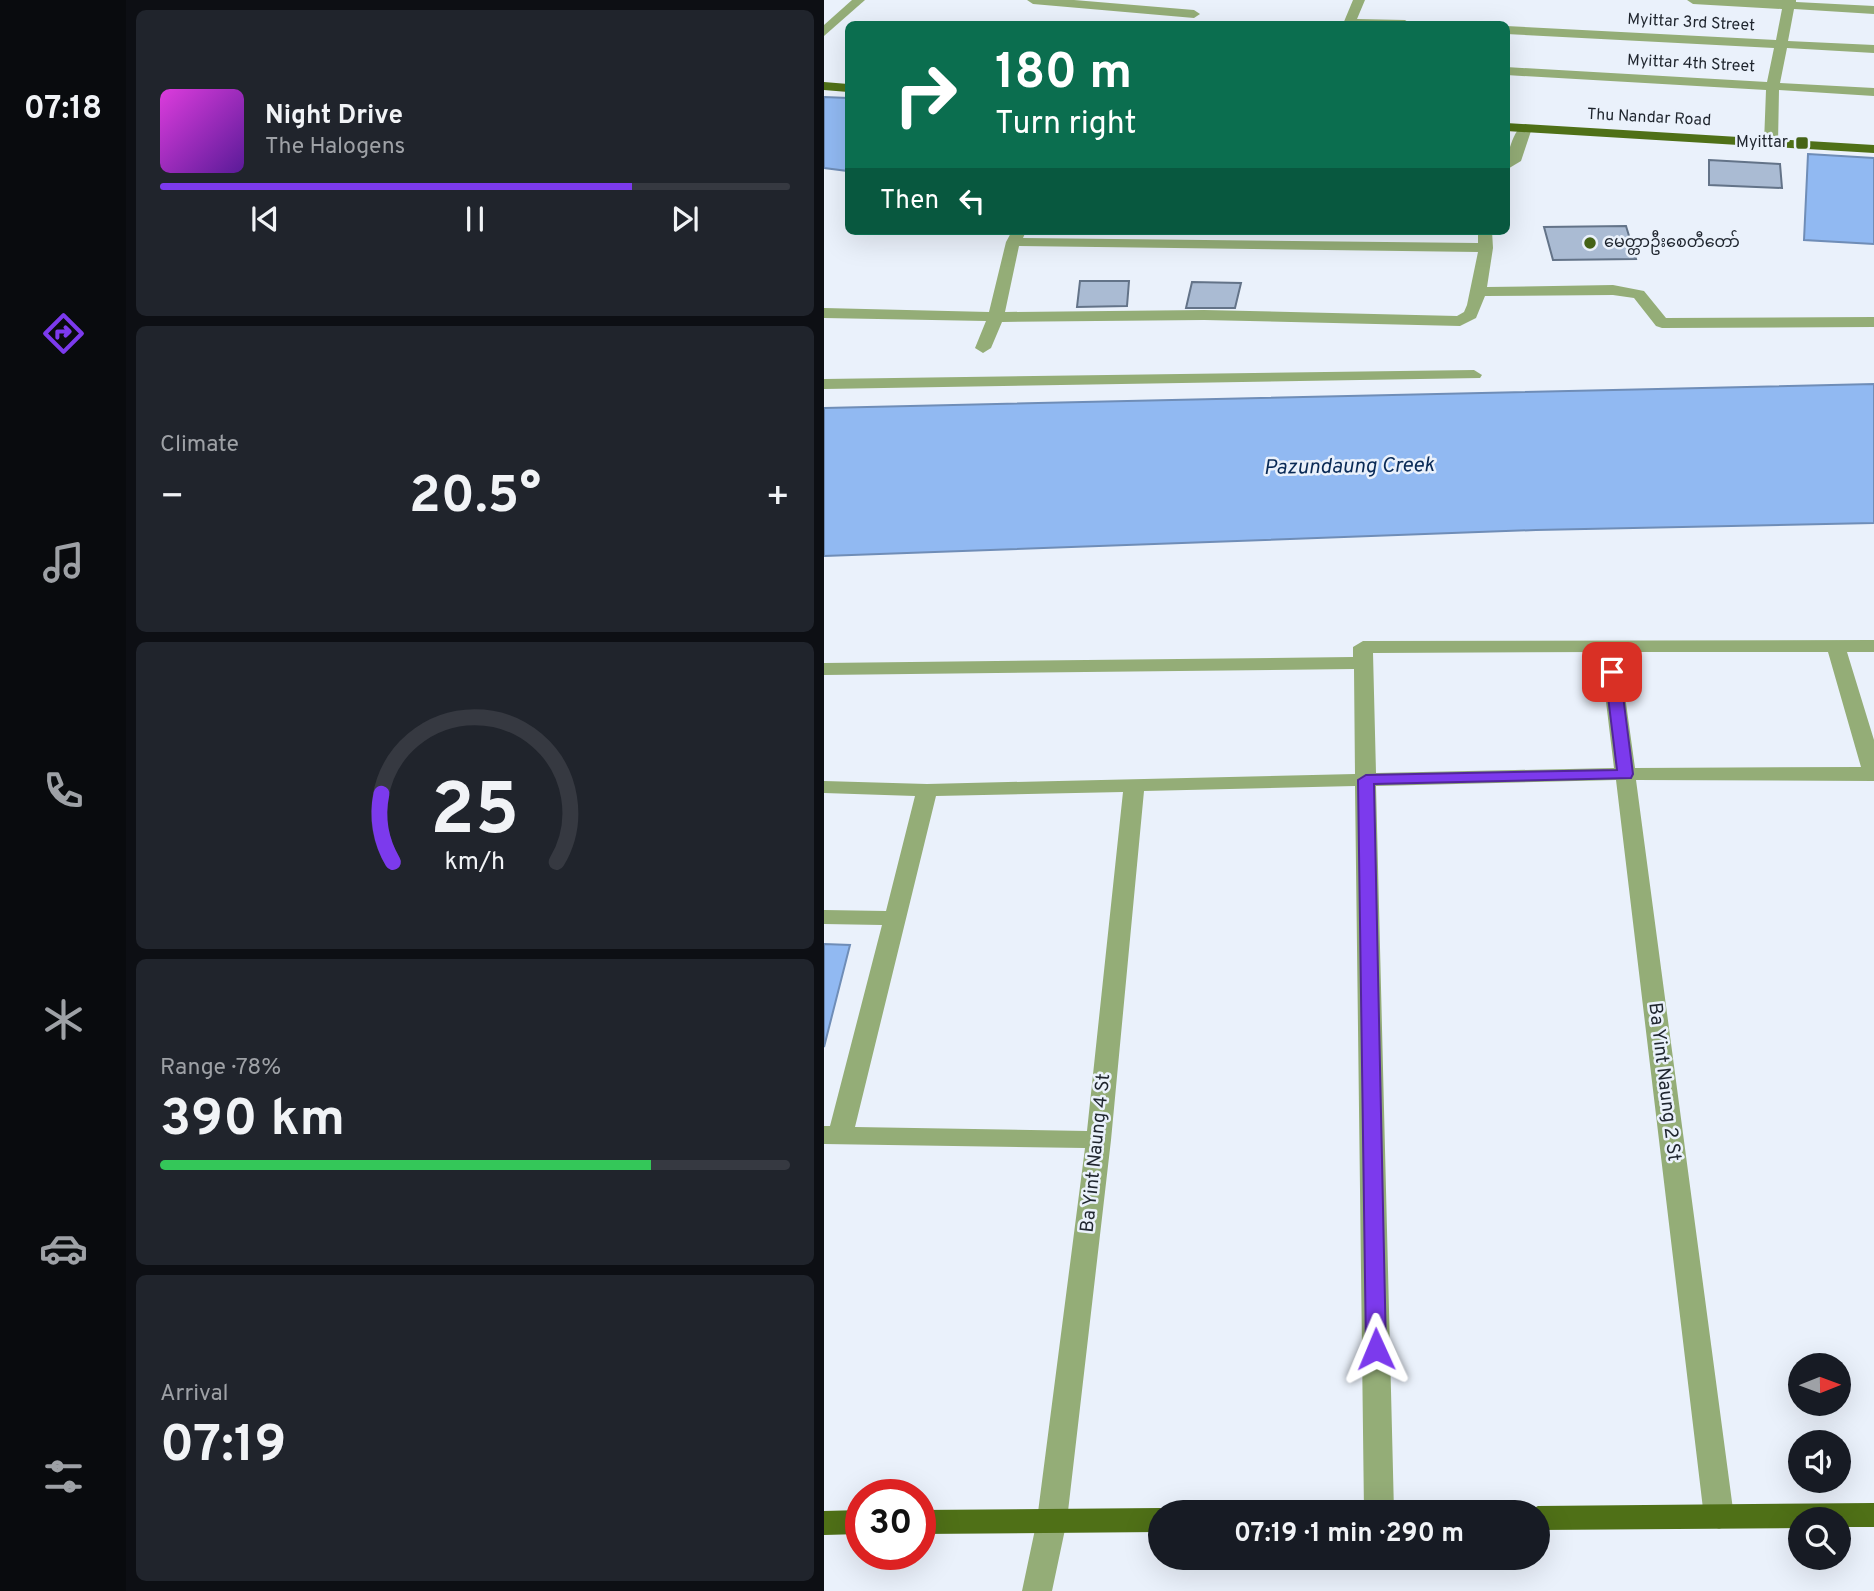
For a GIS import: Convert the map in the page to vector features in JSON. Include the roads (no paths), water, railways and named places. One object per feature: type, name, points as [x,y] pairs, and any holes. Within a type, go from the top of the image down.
[{"type":"main road","points":[[824,86],[845,88]]},
{"type":"main road","name":"Thu Nandar Road","points":[[1510,127],[1874,149]]},
{"type":"main road","points":[[1550,1518],[1874,1515]]},
{"type":"main road","points":[[936,1522],[1148,1520]]},
{"type":"main road","points":[[824,1523],[845,1522]]},
{"type":"street","points":[[827,26],[858,0]]},
{"type":"street","points":[[1033,0],[1197,10],[1187,21]]},
{"type":"street","points":[[1350,21],[1359,0]]},
{"type":"street","points":[[1693,0],[1790,3],[1874,10]]},
{"type":"street","points":[[1771,143],[1773,86],[1790,3]]},
{"type":"street","points":[[827,26],[845,25]]},
{"type":"street","name":"Myittar 3rd Street","points":[[1510,30],[1874,49]]},
{"type":"street","name":"Myittar 4th Street","points":[[1510,71],[1874,92]]},
{"type":"street","points":[[1510,163],[1514,160],[1525,128]]},
{"type":"street","points":[[824,313],[996,317],[1204,315],[1460,321],[1471,315],[1480,292],[1485,235]]},
{"type":"street","points":[[983,348],[996,317],[1016,237],[1369,238],[1486,248]]},
{"type":"street","points":[[1480,292],[1613,290],[1639,294],[1662,323],[1874,322]]},
{"type":"street","points":[[824,384],[1474,375]]},
{"type":"street","points":[[824,669],[1609,646],[1874,646]]},
{"type":"street","name":"Ba Yint Naung 2 St","points":[[1609,646],[1719,1517]]},
{"type":"street","points":[[824,787],[927,790],[1625,774],[1874,774],[1836,646]]},
{"type":"street","points":[[1364,655],[1379,1500]]},
{"type":"street","name":"Ba Yint Naung 4 St","points":[[1037,1591],[1052,1520],[1099,1140],[1134,786]]},
{"type":"street","points":[[927,790],[896,918],[832,1136],[1099,1140]]},
{"type":"street","points":[[824,917],[896,918]]},
{"type":"water","points":[[824,97],[845,98],[845,171],[824,168]]},
{"type":"water","points":[[1808,154],[1874,158],[1874,244],[1804,240]]},
{"type":"water","name":"Pazundaung Creek","points":[[1874,384],[1874,523],[1536,530],[824,556],[824,408]]},
{"type":"water","points":[[824,944],[850,945],[824,1047]]},
{"type":"place","name":"Myittar","points":[[1802,143]]},
{"type":"place","name":"မေတ္တာဦးစေတီတော်","points":[[1590,243]]}]
